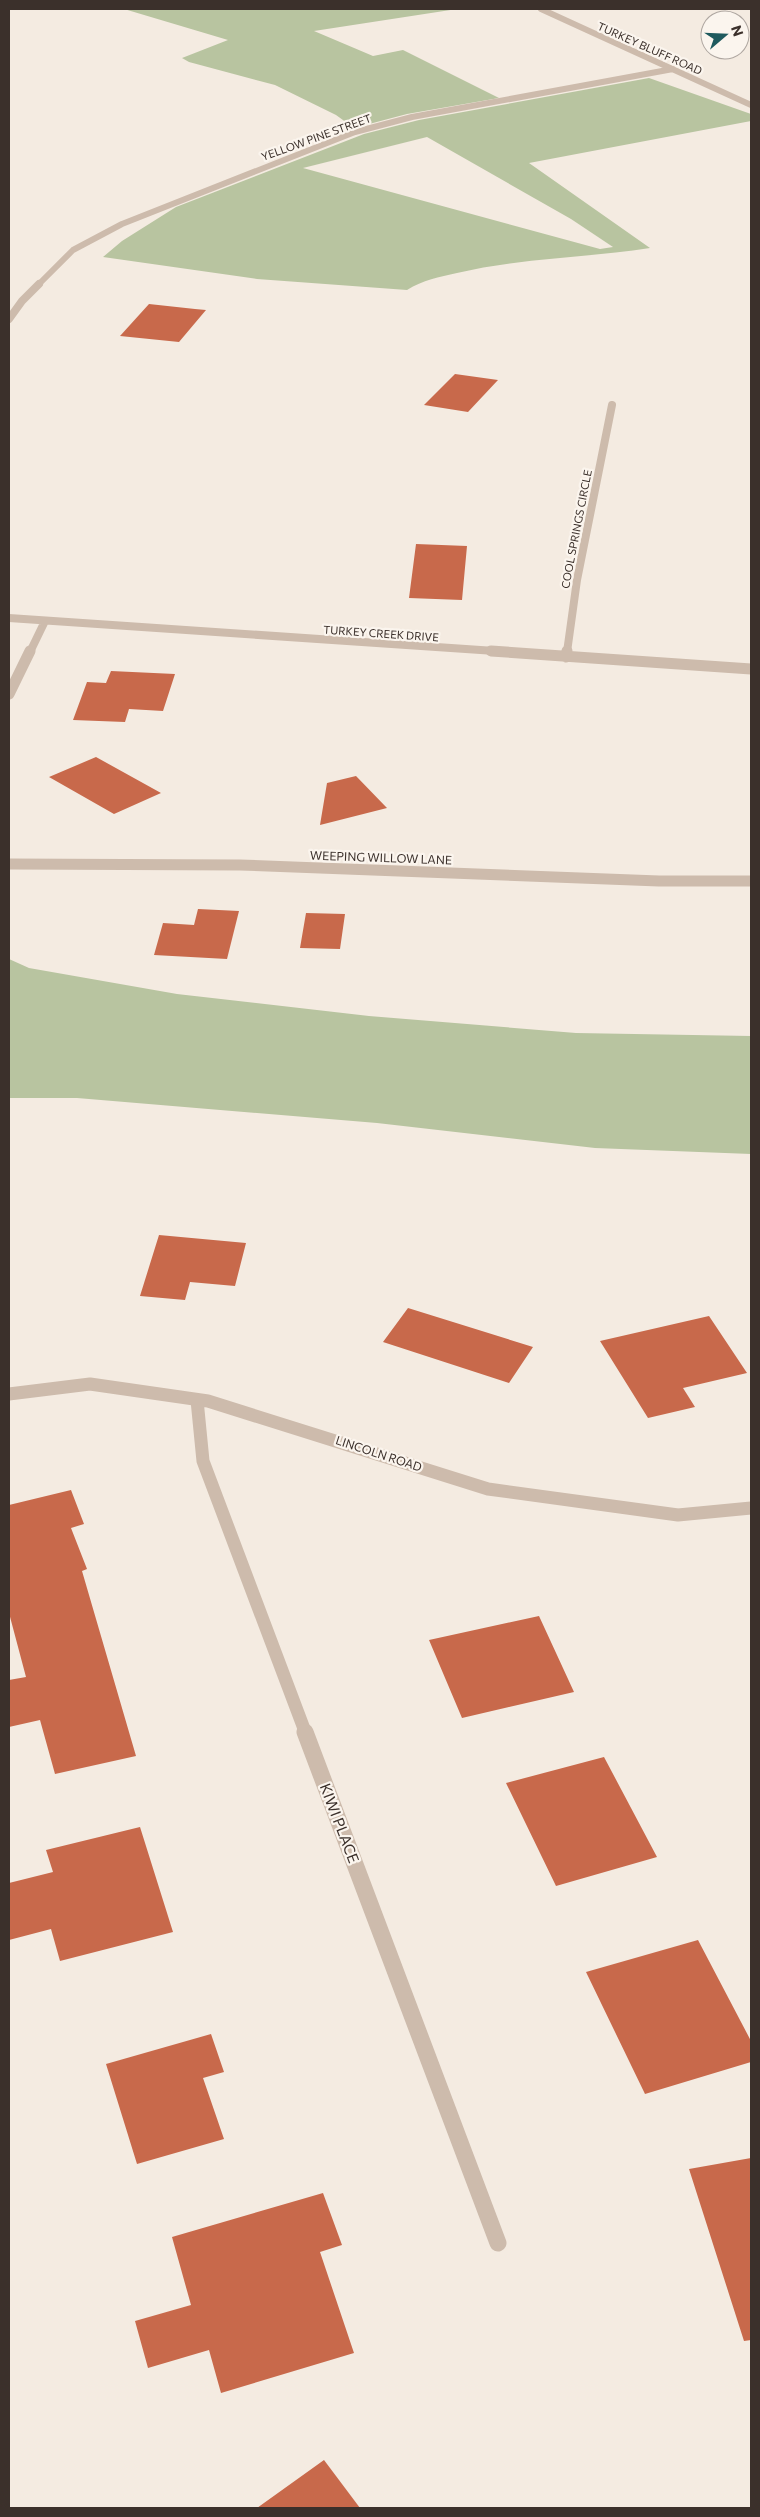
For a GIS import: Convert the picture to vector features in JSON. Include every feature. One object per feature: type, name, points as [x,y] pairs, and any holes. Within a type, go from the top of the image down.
[{"type":"street","name":"TURKEY BLUFF ROAD","points":[[540,9],[751,105]]},
{"type":"street","name":"YELLOW PINE STREET","points":[[9,319],[22,301],[73,250],[122,224],[355,132],[412,117],[673,69]]},
{"type":"street","name":"COOL SPRINGS CIRCLE","points":[[566,657],[577,580],[612,405]]},
{"type":"street","name":"TURKEY CREEK DRIVE","points":[[9,618],[751,669]]},
{"type":"street","points":[[9,694],[45,621]]},
{"type":"street","name":"WEEPING WILLOW LANE","points":[[9,864],[240,865],[659,881],[751,881]]},
{"type":"street","name":"LINCOLN ROAD","points":[[9,1394],[90,1384],[197,1400],[343,1442],[488,1489],[678,1515],[751,1508]]},
{"type":"street","name":"KIWI PLACE","points":[[197,1400],[203,1461],[498,2243]]},
{"type":"green space","points":[[124,9],[457,9],[314,31],[373,56],[403,50],[499,98],[407,114],[354,128],[336,115],[275,85],[189,62],[182,58],[228,40]]},
{"type":"green space","points":[[649,78],[751,114],[751,121],[529,163],[650,248],[481,268],[431,279],[407,290],[257,279],[103,257],[122,241],[176,207],[364,134],[419,120]],"holes":[[[427,137],[571,219],[613,247],[600,249],[303,168]]]},
{"type":"green space","points":[[9,959],[29,968],[177,994],[369,1016],[576,1033],[751,1036],[751,1154],[595,1148],[377,1123],[77,1098],[9,1098]]},
{"type":"building","points":[[149,304],[206,310],[179,342],[120,336]]},
{"type":"building","points":[[455,374],[498,380],[468,412],[424,405]]},
{"type":"building","points":[[416,544],[467,546],[462,600],[409,598]]},
{"type":"building","points":[[111,671],[175,674],[163,711],[129,709],[125,722],[73,720],[87,682],[106,683]]},
{"type":"building","points":[[96,757],[161,793],[114,814],[49,777]]},
{"type":"building","points":[[356,776],[387,808],[320,825],[327,783]]},
{"type":"building","points":[[198,909],[239,911],[227,959],[154,955],[163,923],[194,925]]},
{"type":"building","points":[[306,913],[345,914],[340,949],[300,948]]},
{"type":"building","points":[[159,1235],[246,1243],[235,1286],[190,1282],[185,1300],[140,1296]]},
{"type":"building","points":[[408,1308],[533,1347],[509,1383],[383,1342]]},
{"type":"building","points":[[709,1316],[747,1373],[683,1388],[695,1407],[648,1418],[600,1341]]},
{"type":"building","points":[[71,1490],[84,1524],[71,1528],[87,1569],[82,1571],[136,1756],[55,1774],[40,1720],[9,1727],[9,1680],[26,1677],[9,1613],[9,1505]]},
{"type":"building","points":[[539,1616],[574,1692],[462,1718],[429,1640]]},
{"type":"building","points":[[604,1757],[657,1857],[556,1886],[506,1783]]},
{"type":"building","points":[[140,1827],[173,1932],[60,1961],[51,1929],[9,1940],[9,1883],[53,1872],[46,1850]]},
{"type":"building","points":[[698,1940],[751,2041],[751,2062],[645,2094],[586,1972]]},
{"type":"building","points":[[211,2034],[224,2072],[203,2078],[224,2139],[137,2164],[106,2064]]},
{"type":"building","points":[[751,2158],[751,2340],[744,2341],[689,2169]]},
{"type":"building","points":[[323,2193],[342,2245],[320,2252],[354,2353],[221,2393],[209,2350],[148,2368],[135,2321],[191,2305],[172,2237]]},
{"type":"building","points":[[324,2460],[360,2508],[257,2508]]}]
